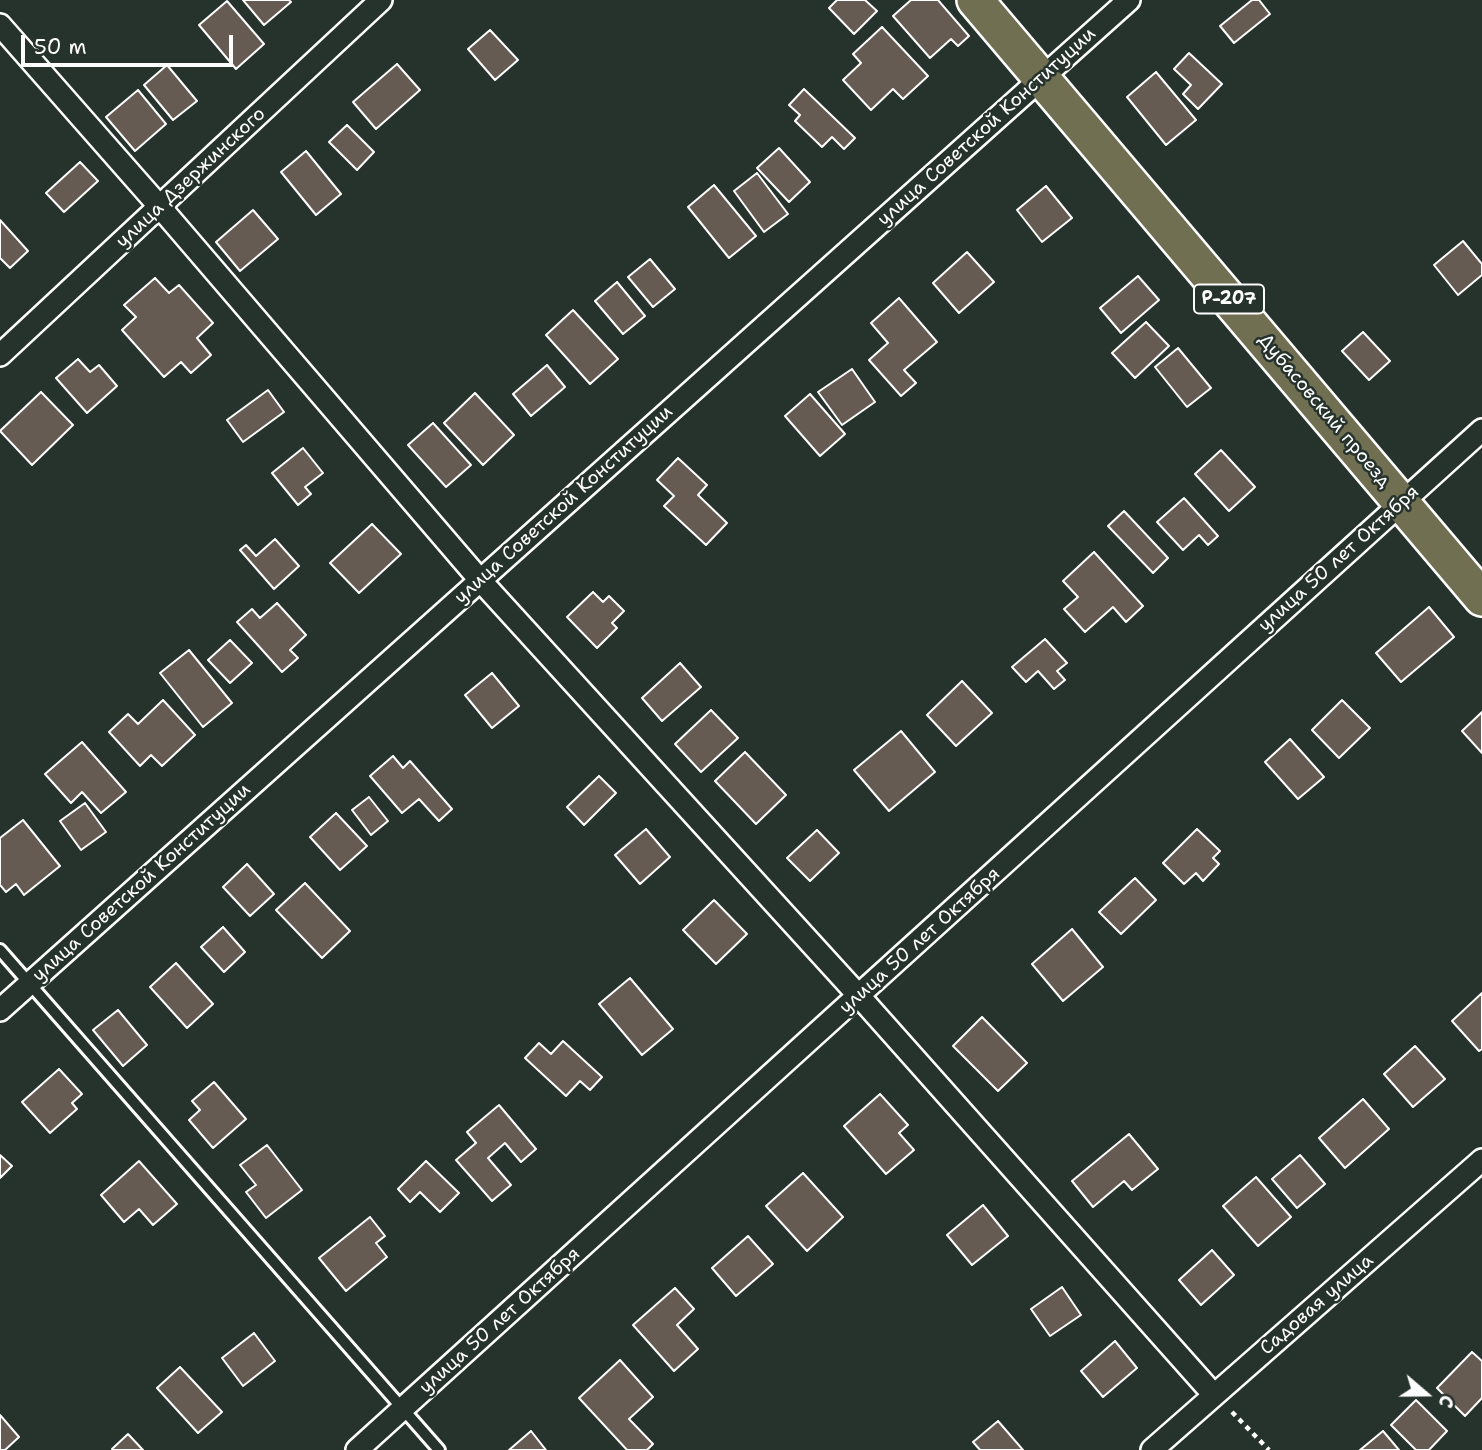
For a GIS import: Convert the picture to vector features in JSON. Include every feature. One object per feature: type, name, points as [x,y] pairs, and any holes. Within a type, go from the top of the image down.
[{"type":"main road","name":"Дубасовский проезд","points":[[975,0],[1482,598]]},
{"type":"street","name":"улица Дзержинского","points":[[0,355],[381,0]]},
{"type":"street","name":"улица Советской Конституции","points":[[0,1010],[1129,0]]},
{"type":"street","points":[[0,25],[480,580],[859,996],[1214,1395]]},
{"type":"street","name":"улица 50 лет Октября","points":[[357,1450],[1482,430]]},
{"type":"street","name":"Садовая улица","points":[[1152,1450],[1482,1160]]},
{"type":"lane","points":[[0,950],[439,1450]]},
{"type":"path","points":[[1214,1395],[1269,1450]]},
{"type":"building","points":[[243,0],[289,0],[291,2],[264,25]]},
{"type":"building","points":[[837,0],[865,0],[877,11],[854,34],[829,8]]},
{"type":"building","points":[[911,0],[938,0],[969,36],[958,46],[951,39],[930,58],[893,16]]},
{"type":"building","points":[[1252,0],[1259,0],[1270,14],[1234,43],[1220,26]]},
{"type":"building","points":[[227,1],[264,44],[236,69],[199,25]]},
{"type":"building","points":[[882,27],[928,76],[903,99],[893,89],[871,110],[843,80],[861,63],[853,54]]},
{"type":"building","points":[[490,30],[518,60],[495,80],[468,49]]},
{"type":"building","points":[[1189,53],[1222,84],[1198,109],[1183,94],[1191,85],[1174,69]]},
{"type":"building","points":[[397,64],[420,90],[376,129],[353,102]]},
{"type":"building","points":[[167,65],[197,101],[173,120],[144,85]]},
{"type":"building","points":[[1156,72],[1196,120],[1166,145],[1127,97]]},
{"type":"building","points":[[804,89],[855,138],[844,149],[832,137],[822,147],[795,121],[800,115],[789,105]]},
{"type":"building","points":[[138,90],[166,124],[135,151],[106,117]]},
{"type":"building","points":[[347,125],[374,152],[357,170],[329,142]]},
{"type":"building","points":[[779,148],[810,182],[789,202],[757,168]]},
{"type":"building","points":[[306,151],[341,194],[316,215],[281,172]]},
{"type":"building","points":[[80,162],[98,181],[64,212],[46,193]]},
{"type":"building","points":[[757,173],[788,214],[764,232],[734,191]]},
{"type":"building","points":[[714,185],[756,236],[729,258],[688,207]]},
{"type":"building","points":[[1046,186],[1072,218],[1042,242],[1017,210]]},
{"type":"building","points":[[253,210],[278,239],[240,271],[216,242]]},
{"type":"building","points":[[0,220],[28,251],[10,268],[0,258]]},
{"type":"building","points":[[1463,241],[1482,264],[1482,275],[1458,295],[1434,265]]},
{"type":"building","points":[[967,252],[994,282],[959,313],[933,283]]},
{"type":"building","points":[[650,259],[675,289],[653,307],[628,277]]},
{"type":"building","points":[[1138,276],[1159,300],[1121,333],[1100,308]]},
{"type":"building","points":[[155,278],[169,293],[179,285],[213,323],[197,338],[211,355],[191,373],[181,362],[164,377],[122,330],[136,317],[124,305]]},
{"type":"building","points":[[617,282],[645,316],[623,334],[595,301]]},
{"type":"building","points":[[899,298],[937,342],[904,370],[916,383],[901,396],[869,360],[888,343],[871,323]]},
{"type":"building","points":[[573,310],[618,359],[590,384],[546,335]]},
{"type":"building","points":[[1146,322],[1169,346],[1135,378],[1112,353]]},
{"type":"building","points":[[1363,332],[1390,361],[1369,380],[1342,351]]},
{"type":"building","points":[[1178,348],[1211,388],[1187,407],[1155,367]]},
{"type":"building","points":[[78,359],[90,372],[99,365],[117,386],[87,413],[56,378]]},
{"type":"building","points":[[547,365],[565,387],[531,416],[513,394]]},
{"type":"building","points":[[852,369],[875,402],[842,425],[818,392]]},
{"type":"building","points":[[268,390],[284,412],[243,442],[227,420]]},
{"type":"building","points":[[41,392],[73,425],[32,465],[0,431]]},
{"type":"building","points":[[475,393],[514,435],[483,465],[444,423]]},
{"type":"building","points":[[810,394],[845,434],[820,456],[785,416]]},
{"type":"building","points":[[433,423],[471,465],[446,487],[408,445]]},
{"type":"building","points":[[303,448],[323,473],[305,487],[311,494],[298,505],[272,473]]},
{"type":"building","points":[[1221,450],[1255,487],[1229,511],[1195,474]]},
{"type":"building","points":[[678,458],[707,485],[698,495],[727,523],[706,545],[664,506],[674,496],[657,480]]},
{"type":"building","points":[[1184,498],[1218,536],[1208,545],[1199,535],[1183,550],[1157,522]]},
{"type":"building","points":[[1124,511],[1168,558],[1153,573],[1108,526]]},
{"type":"building","points":[[372,524],[401,554],[359,593],[330,563]]},
{"type":"building","points":[[275,539],[299,566],[274,589],[240,550],[246,545],[256,556]]},
{"type":"building","points":[[1094,552],[1143,606],[1126,622],[1113,607],[1085,632],[1064,609],[1078,597],[1063,581]]},
{"type":"building","points":[[593,592],[603,602],[609,596],[624,611],[612,623],[617,628],[597,648],[567,617]]},
{"type":"building","points":[[277,603],[306,635],[290,650],[298,658],[282,672],[237,622],[252,609],[260,618]]},
{"type":"building","points":[[1429,607],[1454,637],[1401,682],[1376,653]]},
{"type":"building","points":[[1045,639],[1067,663],[1057,671],[1065,680],[1054,689],[1038,671],[1026,682],[1012,667]]},
{"type":"building","points":[[230,640],[252,663],[230,683],[208,660]]},
{"type":"building","points":[[189,650],[232,703],[203,727],[160,673]]},
{"type":"building","points":[[680,663],[701,687],[662,721],[642,698]]},
{"type":"building","points":[[492,673],[519,706],[492,728],[465,695]]},
{"type":"building","points":[[962,681],[992,713],[956,746],[927,715]]},
{"type":"building","points":[[163,700],[195,735],[162,766],[151,755],[140,766],[109,732],[128,714],[138,724]]},
{"type":"building","points":[[1342,700],[1370,728],[1339,758],[1312,730]]},
{"type":"building","points":[[711,710],[738,738],[701,772],[675,744]]},
{"type":"building","points":[[1482,712],[1482,753],[1462,731]]},
{"type":"building","points":[[901,731],[935,772],[889,811],[854,770]]},
{"type":"building","points":[[1290,739],[1324,777],[1298,799],[1265,762]]},
{"type":"building","points":[[82,742],[126,792],[101,813],[82,792],[71,803],[45,774]]},
{"type":"building","points":[[745,752],[786,795],[756,824],[715,781]]},
{"type":"building","points":[[393,756],[403,768],[410,761],[452,809],[439,821],[419,799],[402,813],[370,776]]},
{"type":"building","points":[[599,776],[616,793],[584,825],[567,807]]},
{"type":"building","points":[[369,797],[388,821],[371,835],[352,810]]},
{"type":"building","points":[[85,803],[106,832],[81,850],[60,821]]},
{"type":"building","points":[[336,813],[367,846],[340,870],[310,837]]},
{"type":"building","points":[[23,820],[60,866],[24,895],[16,884],[6,892],[0,885],[0,838]]},
{"type":"building","points":[[646,829],[670,857],[640,884],[615,855]]},
{"type":"building","points":[[1197,829],[1220,851],[1213,858],[1219,864],[1203,881],[1196,873],[1184,884],[1163,863]]},
{"type":"building","points":[[817,830],[839,853],[810,881],[787,858]]},
{"type":"building","points":[[247,864],[274,894],[250,916],[223,887]]},
{"type":"building","points":[[1135,878],[1156,900],[1121,934],[1099,912]]},
{"type":"building","points":[[305,883],[350,931],[322,958],[276,910]]},
{"type":"building","points":[[714,900],[747,934],[716,964],[683,930]]},
{"type":"building","points":[[223,927],[245,952],[224,972],[201,947]]},
{"type":"building","points":[[1072,929],[1103,967],[1063,1001],[1032,964]]},
{"type":"building","points":[[176,963],[213,1004],[187,1028],[150,987]]},
{"type":"building","points":[[630,978],[673,1029],[642,1055],[599,1004]]},
{"type":"building","points":[[1482,993],[1482,1049],[1479,1051],[1452,1021]]},
{"type":"building","points":[[118,1010],[147,1045],[123,1066],[93,1030]]},
{"type":"building","points":[[982,1017],[1027,1063],[998,1091],[953,1046]]},
{"type":"building","points":[[563,1041],[602,1077],[590,1090],[580,1081],[566,1096],[525,1058],[539,1043],[551,1054]]},
{"type":"building","points":[[1415,1046],[1445,1079],[1413,1107],[1384,1074]]},
{"type":"building","points":[[59,1069],[82,1094],[72,1103],[77,1109],[50,1133],[22,1102]]},
{"type":"building","points":[[214,1082],[246,1119],[213,1148],[189,1120],[200,1110],[192,1101]]},
{"type":"building","points":[[880,1094],[908,1125],[899,1133],[914,1150],[886,1174],[844,1126]]},
{"type":"building","points":[[1363,1099],[1389,1129],[1345,1168],[1319,1138]]},
{"type":"building","points":[[499,1105],[536,1149],[521,1162],[505,1143],[488,1158],[511,1185],[492,1201],[456,1160],[476,1143],[467,1132]]},
{"type":"building","points":[[1129,1134],[1158,1169],[1132,1190],[1124,1181],[1093,1207],[1072,1181]]},
{"type":"building","points":[[267,1145],[302,1190],[266,1218],[246,1192],[256,1185],[240,1165]]},
{"type":"building","points":[[0,1155],[12,1166],[0,1178]]},
{"type":"building","points":[[1300,1155],[1325,1184],[1297,1208],[1272,1179]]},
{"type":"building","points":[[139,1161],[177,1204],[153,1225],[139,1209],[124,1222],[101,1195]]},
{"type":"building","points":[[426,1161],[459,1193],[440,1212],[420,1192],[410,1202],[398,1189]]},
{"type":"building","points":[[803,1173],[843,1217],[807,1251],[766,1206]]},
{"type":"building","points":[[1256,1177],[1291,1217],[1258,1246],[1223,1206]]},
{"type":"building","points":[[983,1205],[1008,1236],[972,1265],[947,1235]]},
{"type":"building","points":[[370,1217],[385,1236],[376,1243],[387,1257],[346,1291],[319,1258]]},
{"type":"building","points":[[748,1236],[773,1264],[736,1296],[712,1268]]},
{"type":"building","points":[[1212,1250],[1234,1275],[1201,1305],[1179,1280]]},
{"type":"building","points":[[1062,1287],[1081,1315],[1050,1336],[1031,1309]]},
{"type":"building","points":[[675,1288],[694,1309],[677,1325],[698,1349],[674,1371],[633,1325]]},
{"type":"building","points":[[254,1333],[275,1361],[243,1386],[222,1358]]},
{"type":"building","points":[[1115,1341],[1137,1368],[1103,1397],[1081,1371]]},
{"type":"building","points":[[1472,1352],[1482,1361],[1482,1398],[1465,1416],[1437,1388]]},
{"type":"building","points":[[620,1360],[653,1397],[629,1419],[653,1444],[647,1450],[627,1450],[579,1398]]},
{"type":"building","points":[[180,1367],[222,1412],[198,1433],[157,1388]]},
{"type":"building","points":[[1416,1400],[1447,1431],[1429,1450],[1416,1450],[1391,1425]]},
{"type":"building","points":[[0,1415],[19,1437],[5,1450],[0,1450]]},
{"type":"building","points":[[998,1421],[1023,1450],[980,1450],[973,1442]]},
{"type":"building","points":[[531,1431],[546,1450],[509,1450]]},
{"type":"building","points":[[1383,1431],[1399,1450],[1360,1450]]},
{"type":"building","points":[[128,1434],[143,1450],[112,1449]]}]
